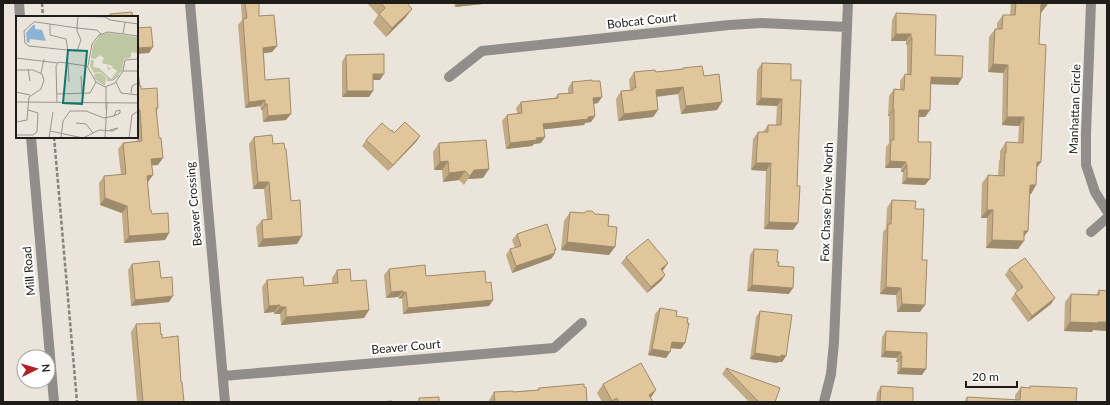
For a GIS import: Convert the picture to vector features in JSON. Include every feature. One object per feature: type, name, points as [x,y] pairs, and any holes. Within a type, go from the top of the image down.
[{"type":"street","points":[[19,3],[20,16]]},
{"type":"street","name":"Beaver Crossing","points":[[190,3],[225,402]]},
{"type":"street","name":"Fox Chase Drive North","points":[[824,402],[831,374],[834,342],[848,3]]},
{"type":"street","name":"Manhattan Circle","points":[[1091,3],[1086,165],[1095,192],[1107,211]]},
{"type":"street","name":"Bobcat Court","points":[[449,76],[482,51],[729,25],[762,24],[846,27]]},
{"type":"street","name":"Mill Road","points":[[31,138],[54,402]]},
{"type":"street","points":[[1091,232],[1107,218]]},
{"type":"street","name":"Beaver Court","points":[[223,376],[554,348],[582,323]]},
{"type":"path","points":[[42,3],[43,16]]},
{"type":"path","points":[[54,138],[77,402]]},
{"type":"building","points":[[245,3],[259,3],[259,16],[274,15],[277,46],[263,48],[265,80],[289,78],[291,114],[268,116],[267,104],[265,104],[265,100],[249,102],[243,19],[247,18]]},
{"type":"building","points":[[381,3],[407,3],[412,9],[392,28],[379,14],[385,8]]},
{"type":"building","points":[[1016,3],[1047,3],[1047,5],[1041,4],[1039,44],[1046,45],[1041,162],[1037,162],[1036,185],[1030,185],[1028,231],[1024,231],[1024,241],[992,240],[993,210],[987,210],[988,175],[1004,176],[1006,142],[1023,143],[1024,117],[1007,117],[1008,65],[993,64],[995,29],[1002,29],[1003,15],[1015,15]]},
{"type":"building","points":[[132,12],[133,16],[110,16],[110,14]]},
{"type":"building","points":[[896,13],[936,15],[935,55],[963,56],[962,78],[931,77],[930,110],[919,110],[918,142],[931,142],[930,179],[907,178],[906,162],[890,161],[891,140],[894,140],[894,89],[904,90],[905,74],[911,75],[912,38],[911,34],[896,34]]},
{"type":"building","points":[[151,27],[153,47],[138,48],[138,28]]},
{"type":"building","points":[[384,54],[384,74],[373,74],[373,91],[347,91],[346,55]]},
{"type":"building","points":[[762,63],[791,64],[791,80],[801,80],[797,186],[800,186],[798,223],[769,222],[771,163],[756,163],[758,132],[768,132],[768,125],[781,125],[782,99],[761,98]]},
{"type":"building","points":[[702,66],[704,76],[719,74],[722,102],[686,106],[683,87],[656,90],[658,110],[624,114],[621,91],[633,90],[633,88],[636,88],[634,72],[655,70],[656,72]]},
{"type":"building","points":[[138,73],[141,89],[157,88],[158,108],[156,108],[163,158],[151,159],[153,175],[147,176],[150,210],[152,214],[168,213],[169,233],[129,236],[127,206],[105,198],[104,176],[126,174],[123,143],[142,141],[140,110],[138,110]]},
{"type":"building","points":[[592,80],[600,81],[602,97],[593,98],[595,116],[588,117],[588,119],[543,124],[545,137],[536,138],[537,140],[510,143],[507,115],[522,113],[521,102],[558,98],[558,94],[573,93],[572,82]]},
{"type":"building","points":[[405,122],[420,136],[393,165],[366,140],[382,123],[394,133]]},
{"type":"building","points":[[272,135],[273,144],[284,143],[286,149],[291,201],[300,200],[302,236],[263,239],[262,220],[272,219],[269,182],[258,182],[254,137]]},
{"type":"building","points":[[486,140],[489,169],[474,170],[470,176],[465,171],[449,173],[448,161],[440,162],[439,143]]},
{"type":"building","points":[[892,200],[916,201],[915,209],[924,209],[922,260],[927,260],[925,305],[902,304],[901,288],[886,287],[888,224],[891,224]]},
{"type":"building","points":[[587,211],[592,211],[595,214],[609,215],[608,226],[617,227],[615,247],[567,242],[570,212],[584,213]]},
{"type":"building","points":[[547,224],[556,250],[554,250],[555,253],[516,266],[510,249],[521,246],[517,234]]},
{"type":"building","points":[[648,239],[668,263],[661,269],[665,275],[651,287],[626,257]]},
{"type":"building","points":[[754,249],[778,250],[778,266],[794,267],[793,288],[752,285]]},
{"type":"building","points":[[1025,258],[1055,298],[1032,316],[1015,293],[1023,287],[1009,269]]},
{"type":"building","points":[[159,261],[161,278],[172,277],[173,296],[135,300],[132,264]]},
{"type":"building","points":[[425,265],[426,276],[485,271],[486,283],[491,282],[493,300],[408,308],[406,292],[391,292],[389,269]]},
{"type":"building","points":[[350,269],[351,281],[366,280],[369,310],[286,317],[286,307],[280,307],[280,305],[269,306],[267,280],[303,277],[304,286],[338,283],[337,270]]},
{"type":"building","points":[[1099,290],[1107,291],[1107,322],[1070,322],[1071,294],[1099,295]]},
{"type":"building","points":[[660,308],[677,311],[676,316],[688,318],[687,323],[689,323],[685,343],[672,342],[670,352],[652,349]]},
{"type":"building","points":[[760,311],[792,315],[786,356],[781,355],[781,357],[755,353]]},
{"type":"building","points":[[160,323],[162,338],[178,336],[184,402],[143,402],[136,324]]},
{"type":"building","points":[[886,331],[927,333],[926,369],[901,368],[901,352],[885,351]]},
{"type":"building","points":[[641,363],[656,390],[649,395],[653,402],[619,402],[617,398],[612,401],[603,384]]},
{"type":"building","points":[[726,368],[780,388],[775,402],[758,401]]},
{"type":"building","points":[[584,384],[584,387],[586,387],[587,402],[495,402],[494,392],[539,390],[539,388]]},
{"type":"building","points":[[881,386],[913,388],[913,402],[880,402]]},
{"type":"building","points":[[1030,386],[1077,388],[1076,402],[967,402],[967,397],[1020,400],[1021,387],[1030,388]]},
{"type":"building","points":[[439,397],[439,402],[419,402],[419,398]]}]
